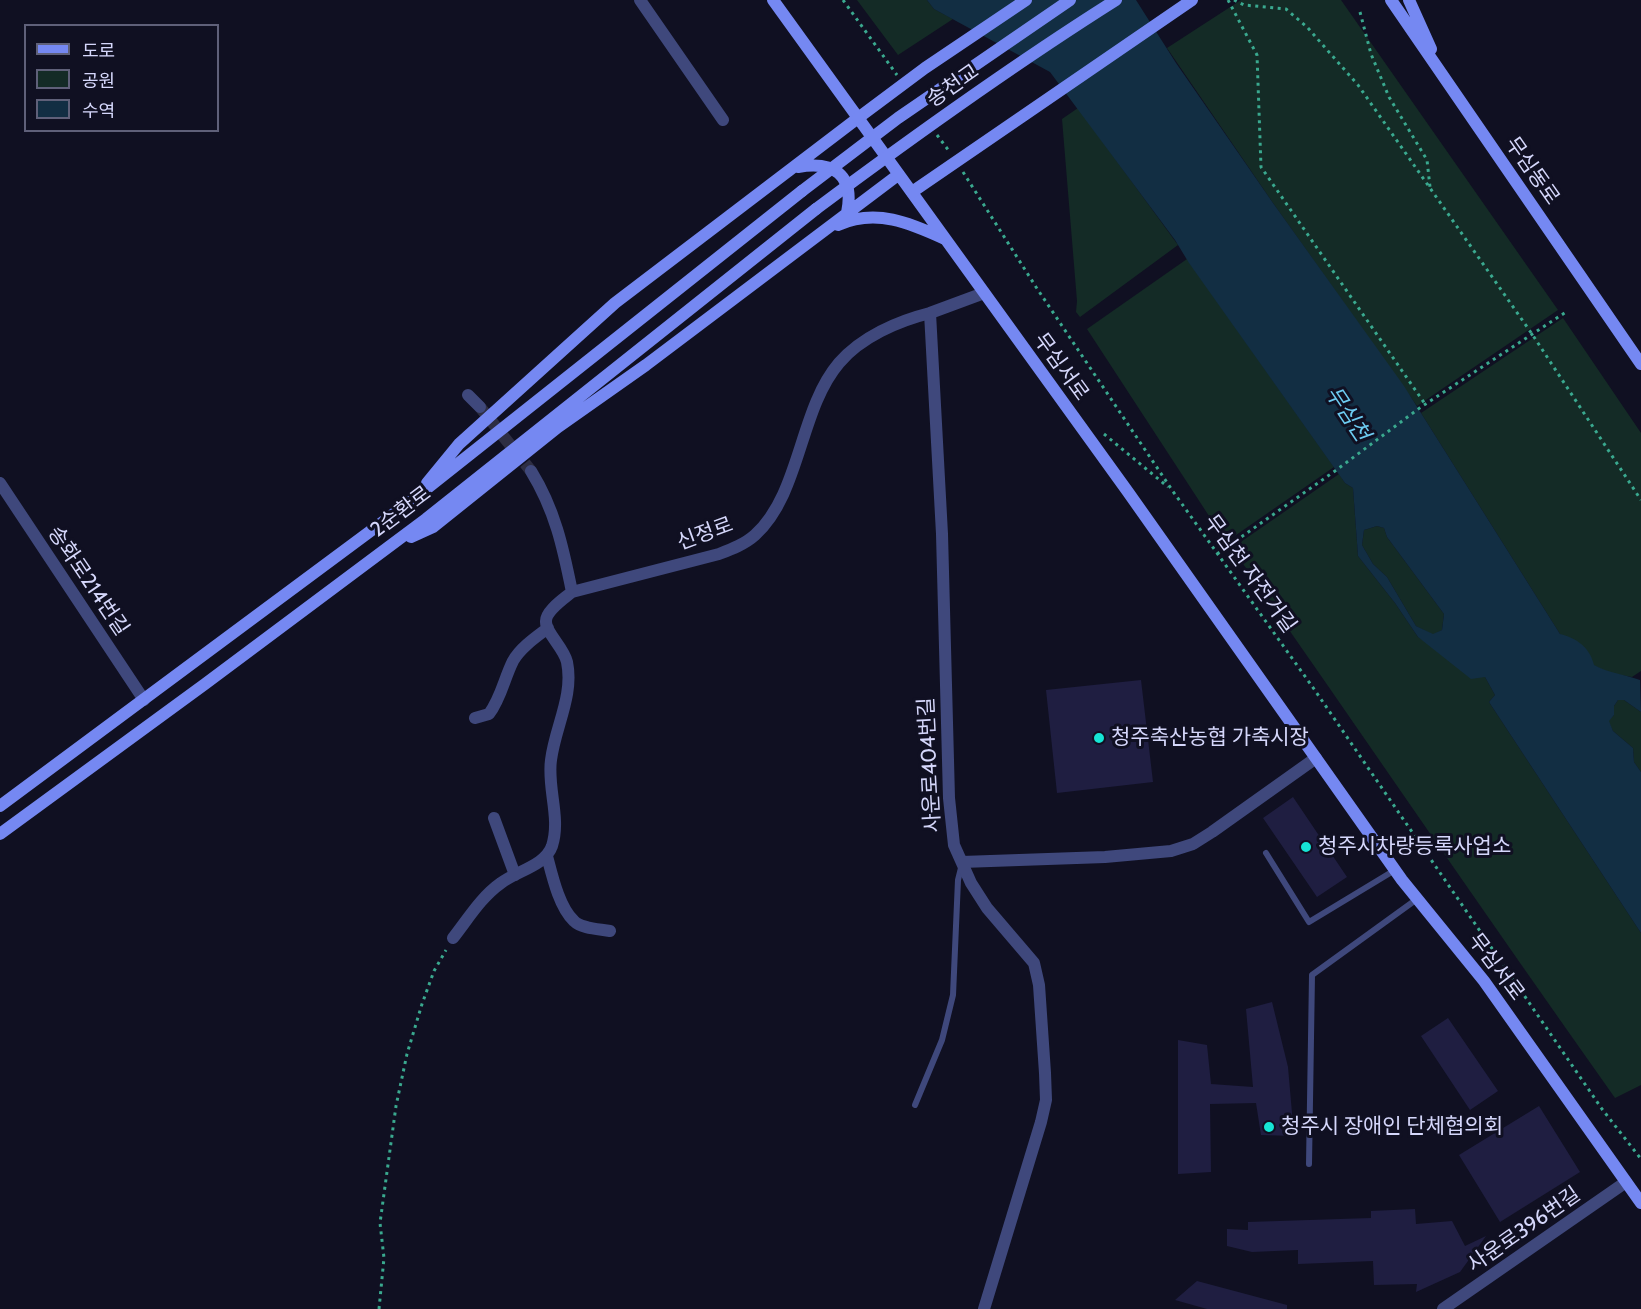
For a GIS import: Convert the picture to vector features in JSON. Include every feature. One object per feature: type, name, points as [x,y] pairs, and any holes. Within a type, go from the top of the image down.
[{"type":"street","points":[[640,0],[723,120]]},
{"type":"street","name":"무심서로","points":[[773,0],[1395,870],[1484,981],[1641,1203]]},
{"type":"street","points":[[411,501],[459,444],[615,303],[925,68],[1026,0]]},
{"type":"street","name":"송천교","points":[[802,191],[898,118],[1070,0]]},
{"type":"street","name":"송천교","points":[[816,209],[920,132],[1116,0]]},
{"type":"street","points":[[912,192],[1192,0]]},
{"type":"street","name":"무심동로","points":[[1391,0],[1641,364]]},
{"type":"street","points":[[1409,0],[1445,80]]},
{"type":"street","points":[[796,167],[823,165],[837,172],[849,191],[847,213]]},
{"type":"street","points":[[388,547],[433,527],[558,427],[655,358],[898,175]]},
{"type":"street","name":"2순환로","points":[[0,806],[411,501],[802,191]]},
{"type":"street","name":"2순환로","points":[[0,834],[388,547],[816,209]]},
{"type":"street","points":[[821,232],[848,220],[869,217],[887,218],[906,222],[945,240]]},
{"type":"street","points":[[930,313],[984,293]]},
{"type":"street","name":"신정로","points":[[572,592],[719,554],[740,546],[754,536],[768,522],[781,500],[822,390],[838,364],[855,348],[879,333],[913,317],[930,313]]},
{"type":"street","name":"사운로404번길","points":[[930,313],[942,534],[949,798],[954,845],[970,883],[987,908],[1034,963],[1039,985],[1045,1073],[1046,1100],[1041,1122],[984,1309]]},
{"type":"street","points":[[468,395],[480,407]]},
{"type":"street","points":[[453,938],[480,902],[501,882],[547,856],[554,834],[551,760],[564,710],[568,683],[567,661],[560,645],[546,624],[546,618],[572,592],[553,512],[531,471]]},
{"type":"street","name":"송화로214번길","points":[[0,483],[144,700]]},
{"type":"street","points":[[475,718],[489,714],[499,700],[514,659],[548,628]]},
{"type":"street","points":[[962,862],[1124,856],[1171,850],[1193,844],[1316,758]]},
{"type":"street","points":[[494,818],[508,863],[515,875]]},
{"type":"street","points":[[547,856],[555,885],[575,922],[589,928],[610,931]]},
{"type":"street","name":"사운로396번길","points":[[1443,1309],[1626,1182]]},
{"type":"lane","points":[[1266,853],[1309,922],[1395,870]]},
{"type":"lane","points":[[915,1105],[942,1040],[953,995],[958,880],[962,862]]},
{"type":"lane","points":[[1309,1164],[1312,975],[1417,899]]},
{"type":"path","points":[[843,0],[902,82]]},
{"type":"path","points":[[1228,0],[1257,55],[1261,167],[1425,404]]},
{"type":"path","points":[[1234,0],[1244,4],[1286,9],[1307,27],[1358,85],[1532,334],[1641,501]]},
{"type":"path","points":[[1360,12],[1371,54],[1389,97],[1427,160],[1430,188]]},
{"type":"path","points":[[935,132],[949,151]]},
{"type":"path","name":"무심천 자전거길","points":[[962,171],[1172,490],[1378,781],[1602,1109],[1641,1159]]},
{"type":"path","points":[[1217,554],[1335,471],[1420,407],[1566,312]]},
{"type":"path","points":[[1098,429],[1172,490]]},
{"type":"path","points":[[379,1309],[384,1258],[380,1223],[400,1085],[426,993],[434,971],[453,938]]},
{"type":"green space","points":[[857,0],[927,0],[934,9],[953,19],[898,55]]},
{"type":"green space","points":[[1241,0],[1341,0],[1558,310],[1417,406],[1273,203],[1167,48]]},
{"type":"green space","points":[[1078,108],[1178,245],[1080,317],[1076,312],[1062,119]]},
{"type":"green space","points":[[1187,259],[1334,467],[1226,542],[1087,329]]},
{"type":"green space","points":[[1563,318],[1641,433],[1641,671],[1632,677],[1609,673],[1593,665],[1560,634],[1421,413]]},
{"type":"green space","points":[[1339,474],[1345,483],[1353,488],[1358,556],[1418,637],[1485,677],[1495,695],[1489,702],[1641,933],[1641,1085],[1615,1098],[1232,548]]},
{"type":"green space","points":[[1377,526],[1384,528],[1387,537],[1444,614],[1442,630],[1433,635],[1416,626],[1387,577],[1373,564],[1362,545],[1364,530]]},
{"type":"green space","points":[[1618,700],[1624,700],[1641,712],[1641,772],[1634,762],[1633,748],[1613,731],[1608,721],[1614,715],[1614,706]]},
{"type":"water","name":"무심천","points":[[927,0],[1136,0],[1176,63],[1273,203],[1404,386],[1560,634],[1582,644],[1594,665],[1640,680],[1641,712],[1624,700],[1618,700],[1614,706],[1614,715],[1609,721],[1613,731],[1633,748],[1634,762],[1641,772],[1641,933],[1489,702],[1495,695],[1485,677],[1471,679],[1418,637],[1358,556],[1353,488],[1345,483],[1175,240],[1050,72],[934,9]],"holes":[[[1377,526],[1384,528],[1387,537],[1444,614],[1442,630],[1433,634],[1416,626],[1387,577],[1373,564],[1362,545],[1364,530]]]},
{"type":"building","points":[[1141,680],[1153,782],[1057,793],[1046,690]]},
{"type":"building","points":[[1293,797],[1347,877],[1317,897],[1263,818]]},
{"type":"building","points":[[1272,1002],[1288,1067],[1294,1136],[1261,1135],[1256,1103],[1210,1104],[1211,1172],[1178,1174],[1178,1040],[1207,1045],[1211,1084],[1253,1087],[1246,1009]]},
{"type":"building","points":[[1448,1018],[1498,1091],[1470,1110],[1421,1036]]},
{"type":"building","points":[[1539,1106],[1580,1172],[1500,1222],[1459,1155]]},
{"type":"building","points":[[1415,1209],[1416,1224],[1452,1221],[1465,1246],[1486,1236],[1460,1272],[1416,1292],[1417,1284],[1374,1285],[1373,1261],[1298,1264],[1298,1250],[1252,1252],[1227,1246],[1227,1229],[1248,1230],[1248,1222],[1371,1218],[1371,1211]]},
{"type":"building","points":[[1197,1281],[1287,1305],[1287,1309],[1207,1309],[1175,1300]]},
{"type":"tunnel","points":[[480,407],[531,471]]},
{"type":"place","name":"청주축산농협 가축시장","points":[[1099,738]]},
{"type":"place","name":"청주시차량등록사업소","points":[[1306,847]]},
{"type":"place","name":"청주시 장애인 단체협의회","points":[[1269,1127]]}]
